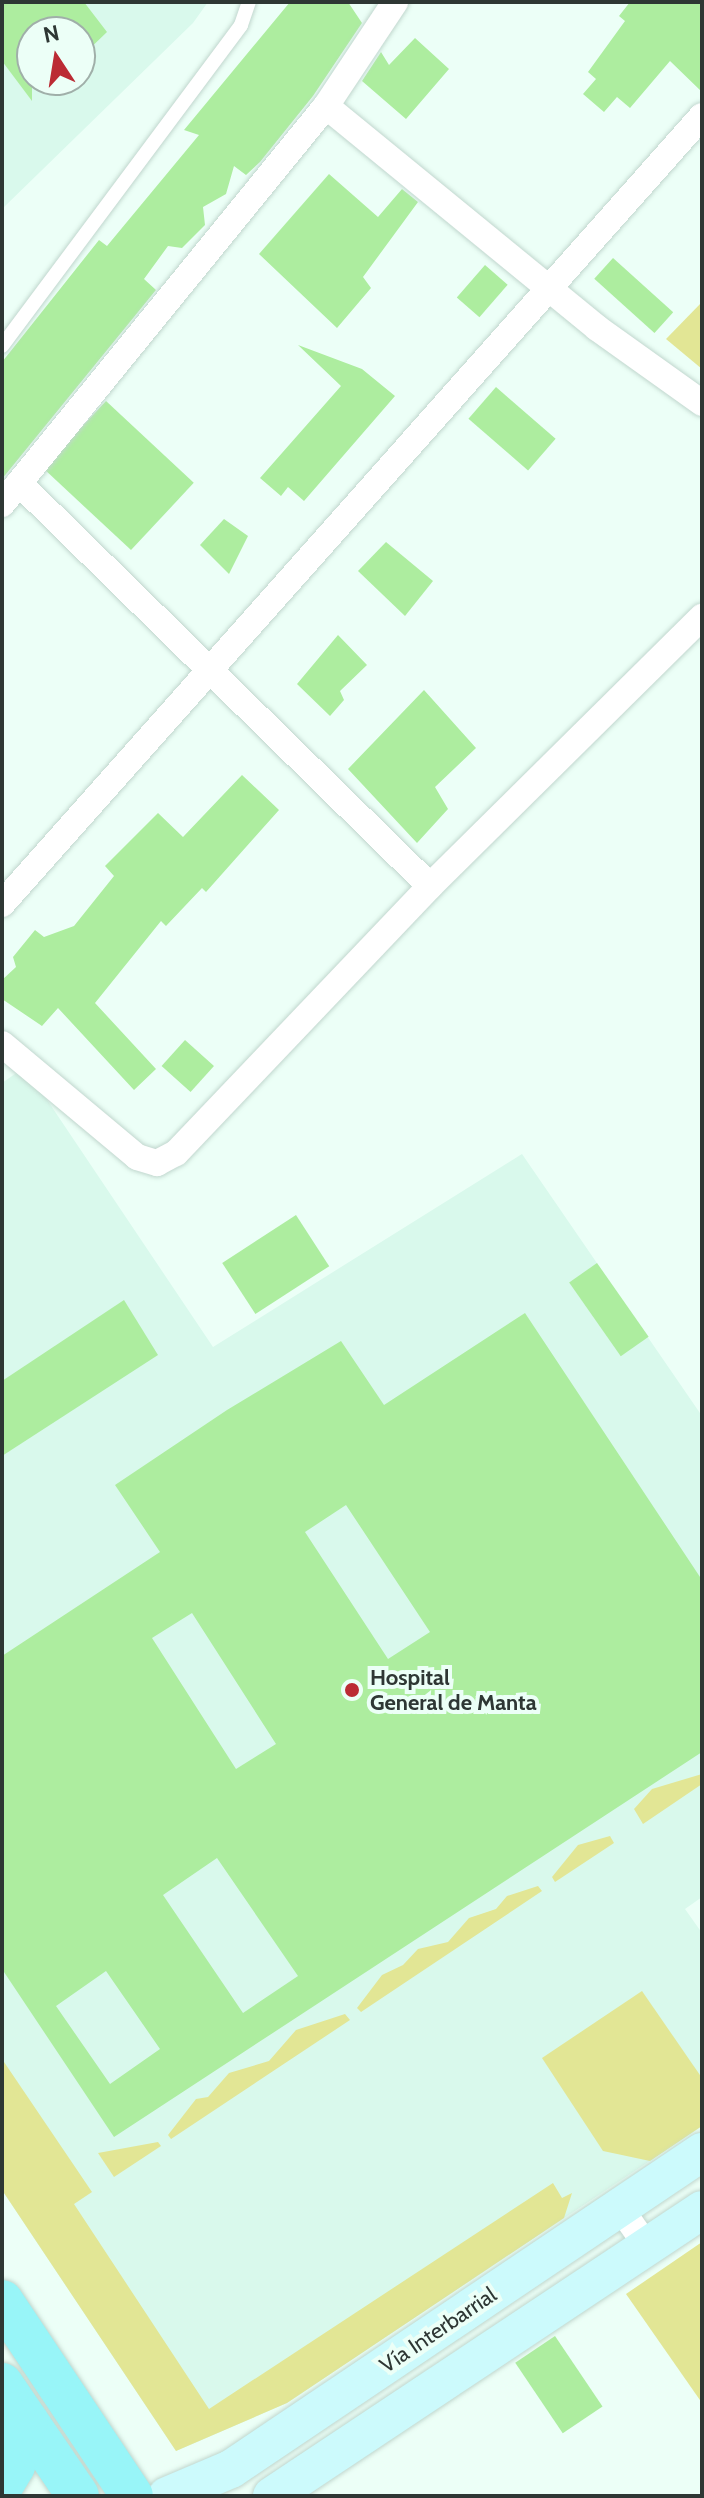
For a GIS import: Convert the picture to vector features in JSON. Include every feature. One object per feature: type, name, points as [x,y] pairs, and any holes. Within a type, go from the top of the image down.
[{"type":"main road","name":"Vía Interbarrial","points":[[167,2496],[231,2469],[702,2152]]},
{"type":"main road","name":"Vía Interbarrial","points":[[272,2496],[702,2210]]},
{"type":"main road","points":[[2,2301],[132,2496]]},
{"type":"main road","points":[[2,2384],[78,2496]]},
{"type":"main road","points":[[2,2486],[14,2466],[27,2421]]},
{"type":"street","points":[[2,504],[326,106],[395,2]]},
{"type":"street","points":[[326,106],[547,286],[702,403]]},
{"type":"street","points":[[2,904],[213,670],[547,286],[702,116]]},
{"type":"street","points":[[19,483],[430,886]]},
{"type":"street","points":[[2,1044],[137,1157],[157,1163],[176,1153],[430,886],[702,617]]},
{"type":"street","points":[[620,2208],[647,2246]]},
{"type":"lane","points":[[2,346],[241,25],[249,2]]},
{"type":"shaded area","points":[[2,2],[208,2],[193,23],[2,209]]},
{"type":"shaded area","name":"Hospital General de Manta","points":[[25,1067],[213,1347],[522,1154],[702,1416],[702,1897],[685,1909],[702,1933],[702,2126],[287,2403],[176,2451],[2,2190],[2,1083]]},
{"type":"green space","points":[[702,302],[702,369],[666,339]]},
{"type":"green space","points":[[702,1774],[702,1784],[643,1824],[634,1809],[652,1789]]},
{"type":"green space","points":[[610,1836],[614,1843],[555,1882],[552,1877],[578,1845]]},
{"type":"green space","points":[[538,1886],[542,1891],[361,2012],[357,2008],[382,1975],[403,1965],[418,1949],[448,1942],[469,1918],[496,1909],[507,1896]]},
{"type":"green space","points":[[642,1991],[702,2078],[702,2126],[650,2161],[603,2151],[542,2058]]},
{"type":"green space","points":[[345,2014],[350,2020],[171,2139],[168,2135],[196,2099],[208,2097],[229,2073],[269,2061],[296,2030]]},
{"type":"green space","points":[[2,2059],[92,2192],[74,2204],[209,2409],[553,2183],[562,2198],[572,2193],[564,2218],[287,2403],[176,2451],[2,2190]]},
{"type":"green space","points":[[158,2142],[161,2146],[114,2177],[98,2153]]},
{"type":"green space","points":[[702,2242],[702,2403],[626,2294]]},
{"type":"building","points":[[2,2],[84,2],[95,16],[16,16],[16,80],[2,61]]},
{"type":"building","points":[[290,2],[348,2],[362,23],[313,96],[260,162],[246,175],[234,166],[226,194],[203,207],[205,225],[182,248],[168,246],[144,279],[156,290],[2,479],[2,362],[99,240],[107,246],[199,135],[184,130]]},
{"type":"building","points":[[630,2],[702,2],[702,92],[670,61],[630,108],[617,97],[604,112],[583,94],[596,79],[588,72],[625,21],[619,16]]},
{"type":"building","points":[[96,18],[107,32],[96,43]]},
{"type":"building","points":[[415,38],[449,69],[406,119],[362,81],[381,52],[389,65]]},
{"type":"building","points":[[329,174],[378,217],[402,189],[418,202],[363,277],[371,288],[337,328],[259,254]]},
{"type":"building","points":[[613,258],[673,312],[654,333],[594,279]]},
{"type":"building","points":[[485,265],[508,285],[479,317],[457,297]]},
{"type":"building","points":[[298,345],[362,369],[395,396],[304,501],[288,487],[281,496],[260,478],[341,386]]},
{"type":"building","points":[[496,387],[556,439],[528,471],[468,419]]},
{"type":"building","points":[[106,401],[194,483],[131,550],[43,468]]},
{"type":"building","points":[[224,519],[248,536],[229,574],[200,545]]},
{"type":"building","points":[[386,542],[433,581],[405,616],[358,571]]},
{"type":"building","points":[[338,635],[367,665],[340,691],[344,700],[330,716],[297,684]]},
{"type":"building","points":[[424,690],[476,748],[435,787],[448,809],[417,843],[348,769]]},
{"type":"building","points":[[242,775],[279,810],[206,892],[202,888],[166,926],[161,921],[95,1003],[156,1069],[134,1090],[58,1008],[42,1026],[2,999],[2,980],[16,967],[13,957],[35,930],[44,937],[74,926],[114,876],[105,866],[158,813],[183,837]]},
{"type":"building","points":[[185,1040],[214,1066],[191,1092],[162,1066]]},
{"type":"building","points":[[296,1215],[329,1266],[255,1314],[222,1263]]},
{"type":"building","points":[[597,1263],[649,1337],[621,1356],[569,1283]]},
{"type":"building","points":[[124,1300],[158,1355],[2,1456],[2,1381]]},
{"type":"building","points":[[525,1313],[702,1580],[702,1752],[114,2137],[2,1969],[2,1656],[160,1552],[115,1485],[227,1410],[341,1341],[384,1405]],"holes":[[[346,1505],[430,1632],[388,1659],[305,1532]],[[192,1613],[276,1744],[236,1769],[152,1638]],[[217,1858],[298,1976],[243,2013],[163,1895]],[[106,1971],[160,2049],[110,2084],[56,2006]]]},
{"type":"building","points":[[555,2336],[603,2406],[563,2433],[515,2363]]},
{"type":"place","name":"Hospital General de Manta","points":[[352,1690]]}]
